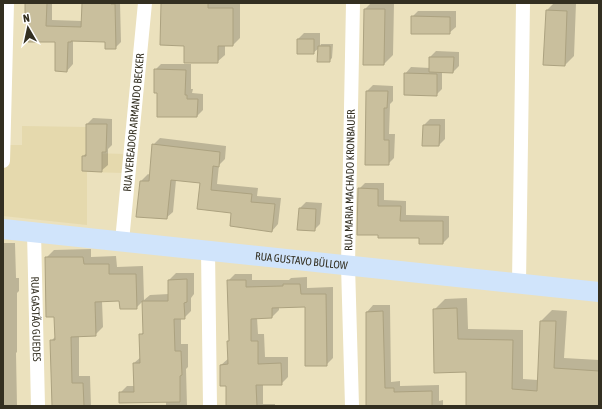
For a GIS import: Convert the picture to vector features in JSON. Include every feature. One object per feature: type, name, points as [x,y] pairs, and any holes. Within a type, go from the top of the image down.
[{"type":"main road","name":"RUA GUSTAVO BÜLLOW","points":[[3,228],[599,292]]},
{"type":"street","points":[[3,161],[7,3]]},
{"type":"street","name":"RUA VEREADOR ARMANDO BECKER","points":[[122,241],[145,3]]},
{"type":"street","name":"RUA MARIA MACHADO KRONBAUER","points":[[352,406],[348,265],[353,3]]},
{"type":"street","points":[[519,283],[523,3]]},
{"type":"street","name":"RUA GASTÃO GUEDES","points":[[34,232],[38,406]]},
{"type":"street","points":[[208,250],[210,406]]},
{"type":"shaded area","points":[[22,126],[87,127],[87,153],[127,154],[124,173],[87,172],[87,225],[3,216],[3,145],[22,145]]},
{"type":"building","points":[[25,3],[47,3],[46,26],[81,27],[82,3],[115,4],[116,49],[105,49],[105,42],[68,42],[67,72],[55,71],[55,42],[28,42],[29,19],[25,19]]},
{"type":"building","points":[[161,3],[208,3],[208,8],[233,8],[233,46],[218,46],[218,63],[184,63],[184,46],[160,45]]},
{"type":"building","points":[[364,9],[385,9],[384,65],[363,65]]},
{"type":"building","points":[[546,10],[567,11],[565,66],[543,65]]},
{"type":"building","points":[[411,16],[450,17],[450,34],[411,34]]},
{"type":"building","points":[[297,39],[314,39],[314,54],[297,54]]},
{"type":"building","points":[[318,46],[330,46],[330,62],[317,62]]},
{"type":"building","points":[[429,57],[454,57],[453,73],[429,72]]},
{"type":"building","points":[[154,69],[186,70],[185,95],[187,95],[187,99],[198,99],[197,117],[157,117],[157,93],[154,93]]},
{"type":"building","points":[[404,73],[437,74],[437,96],[404,95]]},
{"type":"building","points":[[366,91],[388,91],[387,108],[384,108],[384,140],[389,140],[389,165],[365,165]]},
{"type":"building","points":[[86,124],[107,124],[106,152],[102,152],[102,172],[82,171],[82,156],[86,156]]},
{"type":"building","points":[[423,125],[440,125],[439,146],[422,146]]},
{"type":"building","points":[[152,144],[220,152],[219,167],[213,166],[211,190],[252,194],[251,202],[275,204],[272,232],[230,226],[231,213],[197,209],[200,183],[171,180],[167,219],[136,217],[140,181],[149,181]]},
{"type":"building","points":[[358,188],[378,189],[378,206],[401,206],[400,221],[443,221],[443,244],[419,244],[419,238],[378,238],[378,235],[357,235]]},
{"type":"building","points":[[299,208],[316,209],[315,231],[297,230]]},
{"type":"building","points":[[45,257],[83,257],[84,264],[109,264],[109,274],[136,274],[137,309],[120,309],[119,301],[95,302],[96,336],[71,337],[72,383],[83,383],[84,406],[52,406],[50,340],[55,340],[54,317],[46,317]]},
{"type":"building","points":[[187,279],[187,302],[184,303],[185,319],[174,319],[175,351],[181,351],[182,375],[180,376],[180,402],[119,403],[119,392],[134,392],[133,363],[140,363],[139,334],[143,334],[142,301],[168,301],[168,280]]},
{"type":"building","points":[[227,280],[246,280],[246,287],[300,284],[301,294],[326,294],[327,366],[305,366],[305,307],[272,308],[272,318],[251,319],[251,341],[258,341],[258,364],[281,363],[282,385],[256,385],[257,406],[226,406],[226,386],[220,386],[220,365],[228,364],[227,341],[229,341]]},
{"type":"building","points":[[457,308],[458,339],[513,340],[512,389],[537,391],[540,321],[556,321],[554,368],[599,371],[599,406],[466,406],[466,372],[434,373],[433,309]]},
{"type":"building","points":[[383,311],[385,388],[394,388],[394,392],[432,391],[432,406],[366,406],[366,312]]}]
